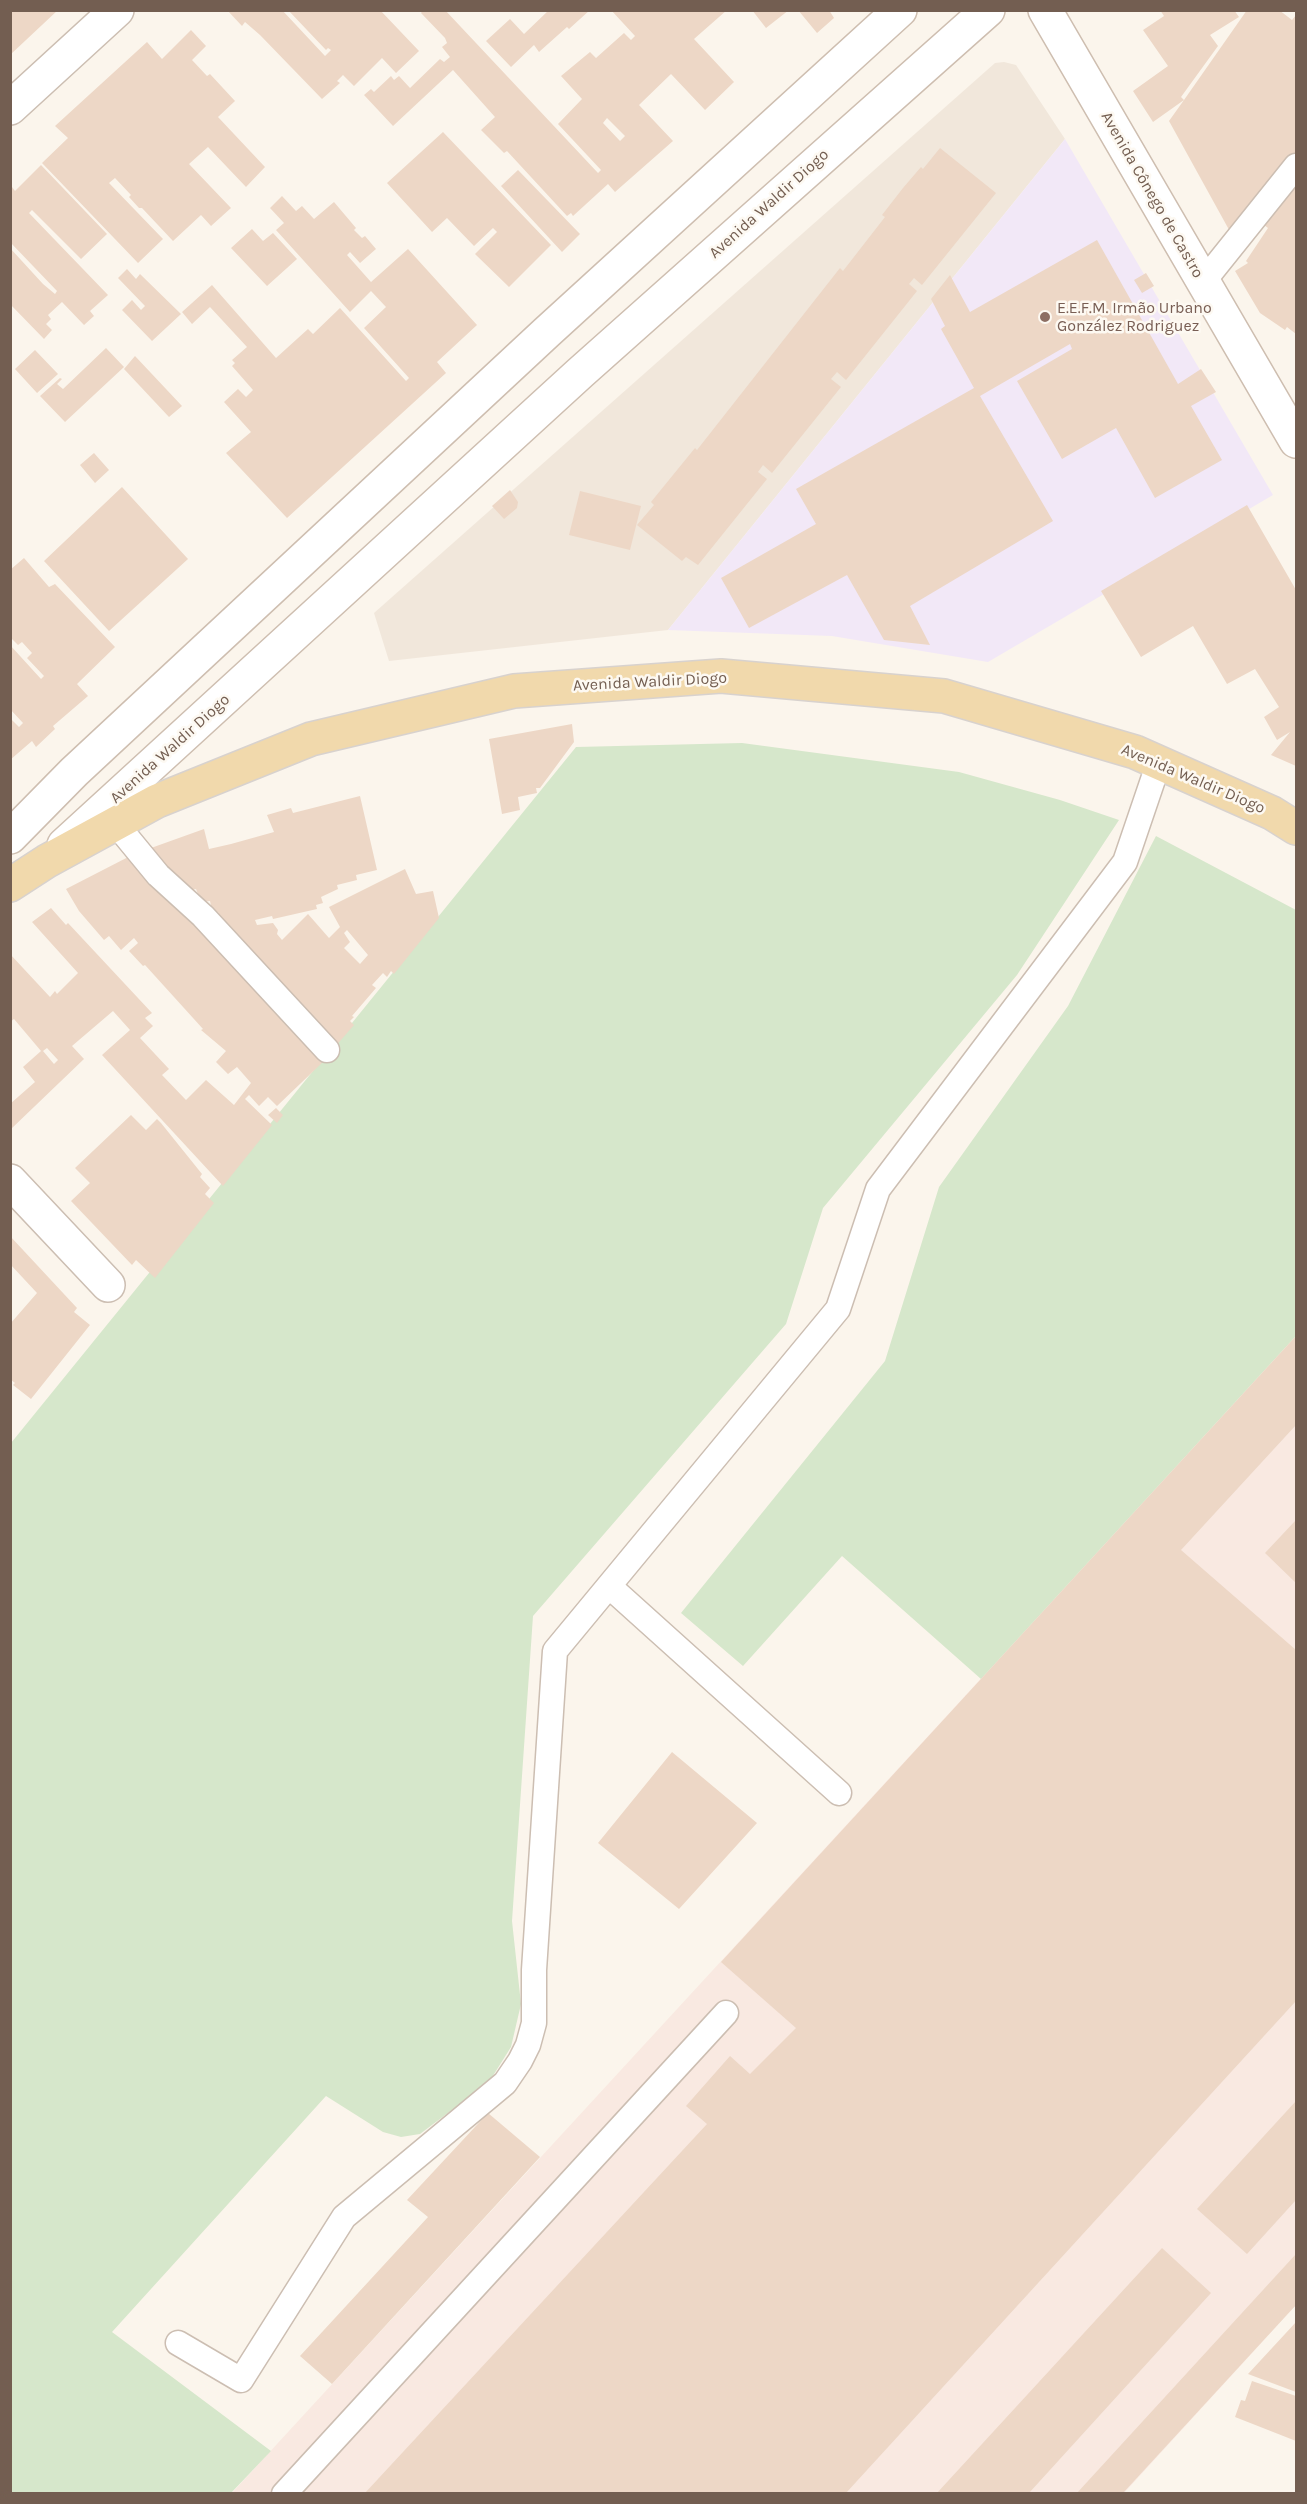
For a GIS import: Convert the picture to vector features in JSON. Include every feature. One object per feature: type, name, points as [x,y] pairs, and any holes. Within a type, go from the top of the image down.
[{"type":"main road","name":"Avenida Waldir Diogo","points":[[10,885],[47,861],[157,801],[311,739],[513,691],[721,676],[944,696],[1135,752],[1272,813],[1296,828]]},
{"type":"street","points":[[10,108],[117,10]]},
{"type":"street","points":[[10,837],[74,772],[547,332],[900,10]]},
{"type":"street","name":"Avenida Waldir Diogo","points":[[47,861],[580,373],[987,10]]},
{"type":"street","name":"Avenida Cônego de Castro","points":[[1045,10],[1296,441]]},
{"type":"street","points":[[547,332],[580,373]]},
{"type":"street","points":[[10,1181],[108,1285]]},
{"type":"lane","points":[[1203,282],[1296,166]]},
{"type":"lane","points":[[178,2343],[241,2380],[344,2217],[505,2083],[520,2061],[534,2023],[534,1970],[555,1651],[838,1309],[878,1189],[1125,862],[1159,762]]},
{"type":"lane","points":[[116,824],[158,875],[203,916],[327,1050]]},
{"type":"lane","points":[[609,1587],[839,1793]]},
{"type":"lane","points":[[284,2493],[726,2013]]},
{"type":"shaded area","points":[[1004,62],[1016,65],[1065,139],[668,630],[389,661],[374,613],[995,63]]},
{"type":"shaded area","name":"E.E.F.M. Irmão Urbano González Rodriguez","points":[[1065,139],[1273,495],[988,662],[832,636],[668,630]]},
{"type":"shaded area","points":[[1296,1336],[1296,2305],[1124,2493],[231,2494]]},
{"type":"green space","points":[[742,743],[959,772],[1060,800],[1119,820],[1017,975],[823,1208],[786,1324],[533,1616],[512,1921],[521,2004],[511,2047],[489,2082],[420,2134],[401,2137],[383,2132],[326,2096],[112,2332],[271,2451],[231,2493],[11,2494],[11,1443],[576,747]]},
{"type":"green space","points":[[1156,836],[1296,910],[1296,1336],[981,1679],[842,1556],[743,1666],[681,1613],[885,1361],[939,1187],[1068,1006]]},
{"type":"building","points":[[10,10],[58,10],[10,55]]},
{"type":"building","points":[[227,10],[282,10],[325,56],[331,50],[328,48],[326,50],[288,10],[380,10],[419,51],[396,73],[382,58],[354,86],[343,75],[337,81],[340,83],[322,99],[260,35],[245,22],[242,26]]},
{"type":"building","points":[[423,10],[445,10],[598,173],[601,170],[558,124],[582,99],[561,76],[590,52],[596,58],[624,33],[631,40],[635,36],[611,10],[727,10],[694,39],[734,82],[705,110],[671,74],[639,105],[673,141],[615,192],[608,184],[573,216],[571,213],[567,216],[507,151],[504,153],[481,130],[495,117],[453,70],[393,126],[364,95],[371,89],[374,92],[391,76],[394,80],[399,76],[410,88],[440,59],[444,62],[450,57],[442,47],[447,43],[445,38],[421,13]],"holes":[[[607,118],[625,136],[620,141],[603,123]]]},
{"type":"building","points":[[549,10],[590,10],[539,52],[534,45],[511,67],[486,41],[510,19],[524,34]]},
{"type":"building","points":[[752,10],[789,10],[766,28]]},
{"type":"building","points":[[798,10],[829,10],[834,18],[817,33]]},
{"type":"building","points":[[1160,10],[1234,10],[1239,17],[1210,35],[1218,46],[1181,97],[1184,100],[1153,122],[1133,91],[1168,66],[1143,30],[1164,16]]},
{"type":"building","points":[[1247,10],[1279,10],[1292,20],[1296,15],[1296,162],[1233,237],[1169,121]]},
{"type":"building","points":[[191,30],[206,46],[192,60],[207,76],[210,74],[235,101],[218,117],[265,167],[246,187],[208,147],[189,164],[231,208],[211,226],[201,215],[173,241],[142,208],[139,208],[129,197],[131,195],[115,178],[109,183],[163,239],[138,263],[42,163],[68,138],[55,126],[147,42],[162,59]]},
{"type":"building","points":[[443,132],[551,245],[509,287],[475,254],[497,232],[493,228],[474,246],[447,218],[432,232],[387,183]]},
{"type":"building","points":[[940,148],[996,193],[922,285],[914,278],[909,284],[917,291],[846,380],[837,372],[831,379],[841,387],[772,473],[763,465],[758,472],[767,479],[698,565],[686,557],[682,561],[637,525],[654,505],[651,502],[695,448],[697,450],[840,268],[843,271],[885,217],[882,215],[903,188]]},
{"type":"building","points":[[41,165],[107,234],[81,259],[32,210],[29,213],[108,295],[90,311],[94,316],[84,325],[62,302],[48,315],[51,319],[46,324],[52,330],[44,339],[10,304],[10,248],[43,284],[55,294],[57,291],[10,242],[10,189],[12,187],[15,191]]},
{"type":"building","points":[[518,170],[580,234],[562,252],[501,186]]},
{"type":"building","points":[[1296,184],[1296,334],[1287,327],[1285,330],[1260,313],[1235,271],[1248,263],[1246,261],[1268,228],[1252,216],[1259,207],[1272,217]]},
{"type":"building","points":[[282,196],[296,211],[302,206],[314,219],[334,202],[356,228],[354,230],[362,238],[365,236],[376,249],[360,263],[350,252],[347,255],[371,282],[408,249],[477,325],[437,362],[446,373],[287,518],[226,453],[251,432],[224,402],[238,389],[246,397],[253,390],[232,366],[235,363],[232,360],[247,347],[210,307],[192,324],[182,312],[212,285],[276,358],[308,329],[313,334],[340,308],[406,381],[409,378],[364,328],[386,307],[371,291],[350,312],[276,230],[284,223],[270,208]]},
{"type":"building","points":[[252,229],[263,241],[273,233],[297,259],[267,286],[231,248]]},
{"type":"building","points":[[1097,240],[1178,384],[1201,369],[1216,392],[1191,406],[1222,460],[1155,498],[1116,428],[1062,459],[1017,381],[1072,349],[1070,344],[980,396],[1053,521],[910,606],[930,645],[884,640],[847,575],[749,628],[721,578],[816,524],[796,489],[974,388],[941,329],[945,326],[931,299],[950,275],[970,312]]},
{"type":"building","points":[[127,269],[136,279],[140,274],[181,314],[152,341],[122,310],[132,300],[141,310],[145,306],[118,278]]},
{"type":"building","points":[[1146,273],[1154,286],[1142,293],[1134,280]]},
{"type":"building","points":[[106,348],[124,367],[65,422],[40,396],[60,378],[62,379],[57,384],[63,389]]},
{"type":"building","points":[[35,350],[58,374],[37,393],[15,369]]},
{"type":"building","points":[[135,356],[182,406],[169,417],[124,369]]},
{"type":"building","points":[[94,453],[109,470],[95,483],[80,465]]},
{"type":"building","points":[[122,487],[188,559],[109,631],[44,561]]},
{"type":"building","points":[[510,490],[518,502],[517,508],[504,519],[492,506]]},
{"type":"building","points":[[580,491],[641,506],[630,550],[569,535]]},
{"type":"building","points":[[1247,505],[1296,590],[1296,766],[1271,755],[1290,732],[1277,740],[1264,717],[1279,707],[1255,669],[1227,684],[1193,626],[1141,657],[1101,591]]},
{"type":"building","points":[[24,558],[49,587],[55,584],[115,647],[77,684],[88,696],[53,726],[55,729],[36,747],[32,741],[10,760],[10,718],[19,727],[23,723],[10,709],[10,645],[41,679],[44,676],[27,658],[32,653],[22,642],[18,645],[10,637],[10,570]]},
{"type":"building","points":[[572,724],[574,742],[540,788],[536,788],[537,793],[518,797],[520,810],[502,814],[489,739]]},
{"type":"building","points":[[360,796],[377,870],[356,875],[357,880],[337,885],[338,889],[321,897],[323,903],[316,905],[317,909],[273,919],[272,916],[255,920],[257,925],[273,923],[282,940],[308,914],[329,938],[340,927],[329,907],[405,869],[416,894],[433,891],[439,918],[394,974],[391,971],[387,977],[383,973],[372,985],[376,988],[352,1016],[354,1017],[350,1021],[354,1025],[334,1048],[221,921],[218,912],[213,914],[210,901],[201,902],[196,889],[187,891],[151,848],[204,829],[209,849],[231,844],[274,832],[267,815],[291,808],[293,813]],"holes":[[[347,930],[368,955],[360,964],[344,948],[350,942],[344,933]]]},
{"type":"building","points":[[136,853],[324,1061],[277,1106],[268,1097],[259,1106],[249,1095],[245,1099],[272,1125],[223,1186],[102,1055],[130,1030],[113,1011],[72,1046],[84,1059],[10,1130],[10,1104],[35,1082],[23,1067],[41,1051],[14,1019],[10,1022],[10,954],[50,997],[55,991],[57,994],[78,973],[32,922],[51,908],[66,925],[68,923],[152,1013],[145,1018],[153,1026],[140,1038],[169,1069],[162,1075],[186,1100],[206,1080],[234,1105],[251,1083],[237,1067],[228,1074],[216,1062],[226,1051],[201,1030],[203,1029],[145,965],[143,966],[129,951],[138,943],[134,938],[121,950],[109,936],[104,940],[79,911],[66,889]],"holes":[[[47,1048],[58,1060],[54,1064],[43,1051]]]},
{"type":"building","points":[[276,1108],[283,1115],[277,1123],[268,1115]]},
{"type":"building","points":[[131,1115],[146,1130],[157,1119],[161,1123],[202,1174],[200,1177],[210,1188],[205,1194],[214,1203],[155,1278],[136,1260],[132,1265],[71,1201],[90,1183],[75,1168]]},
{"type":"building","points":[[10,1236],[77,1308],[74,1312],[90,1325],[31,1399],[13,1385],[15,1383],[10,1379],[10,1324],[37,1293],[10,1264]]},
{"type":"building","points":[[1296,1336],[1296,1425],[1181,1550],[1296,1650],[1296,2001],[846,2493],[365,2493],[707,2124],[686,2106],[730,2056],[750,2074],[796,2028],[721,1962]]},
{"type":"building","points":[[1296,1520],[1296,1583],[1265,1553]]},
{"type":"building","points":[[672,1752],[757,1823],[679,1909],[598,1843]]},
{"type":"building","points":[[1296,2101],[1296,2200],[1247,2254],[1197,2209]]},
{"type":"building","points":[[488,2113],[540,2157],[332,2384],[300,2356],[428,2217],[407,2200]]},
{"type":"building","points":[[1162,2248],[1211,2293],[1029,2493],[937,2493]]},
{"type":"building","points":[[1296,2254],[1296,2305],[1123,2493],[1077,2493]]},
{"type":"building","points":[[1296,2322],[1296,2392],[1248,2374],[1285,2334]]},
{"type":"building","points":[[1252,2381],[1296,2396],[1296,2441],[1235,2417],[1241,2400],[1245,2401]]},
{"type":"place","name":"E.E.F.M. Irmão Urbano González Rodriguez","points":[[1045,317]]}]
